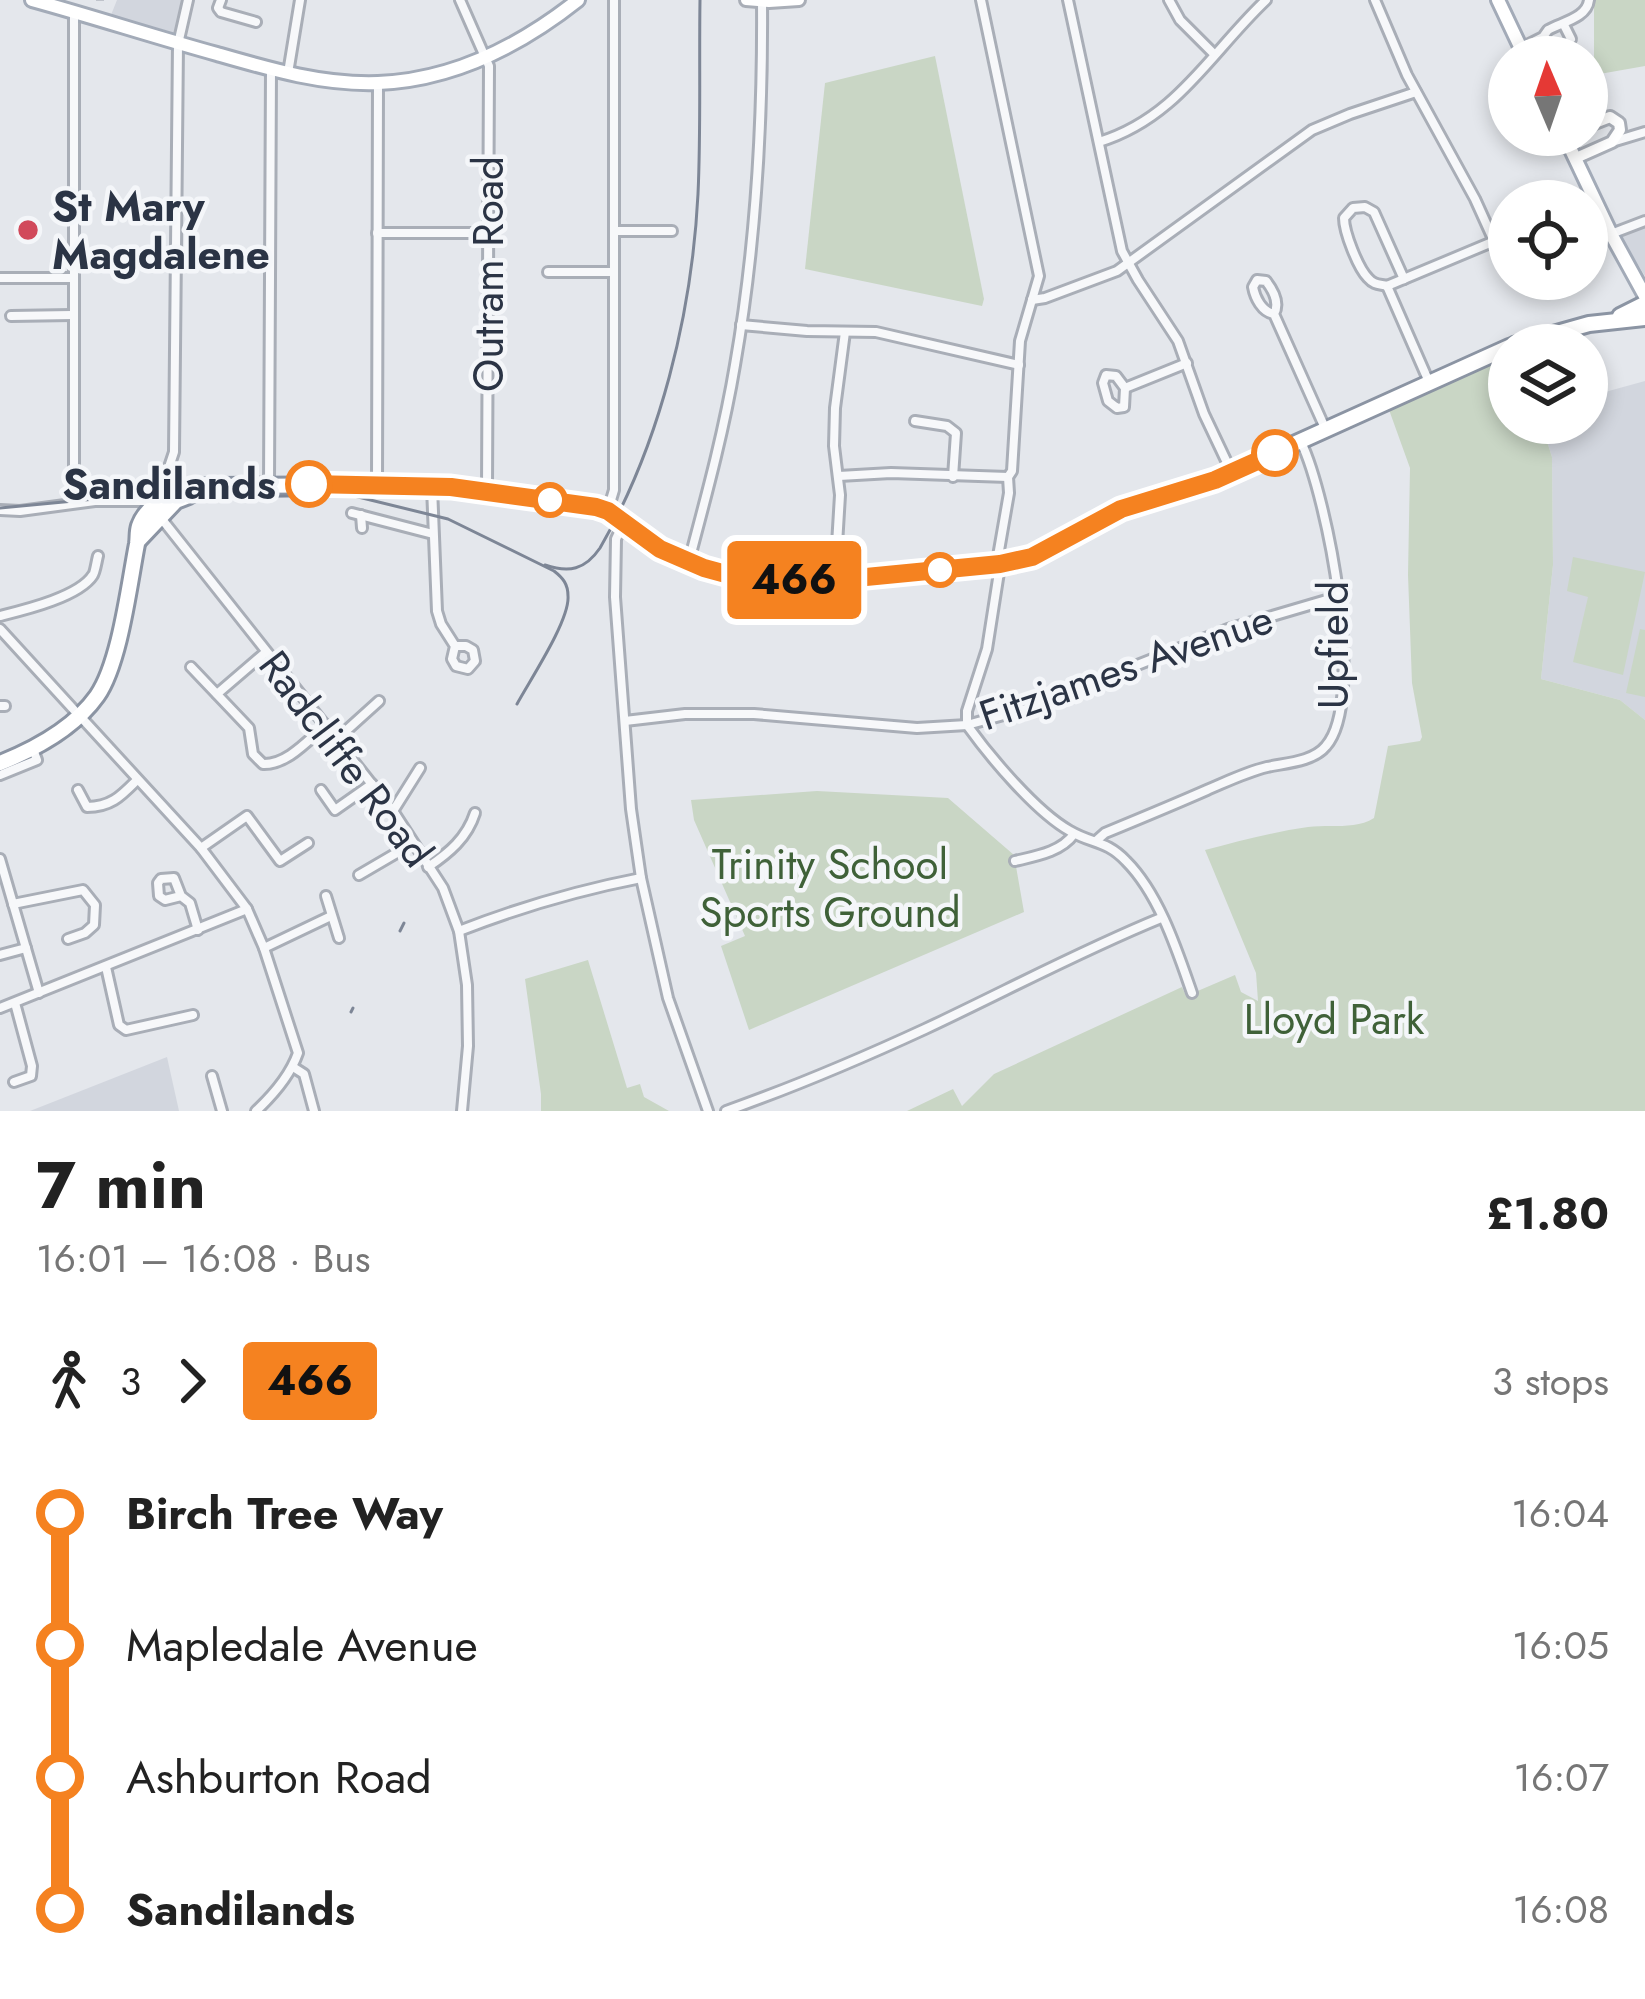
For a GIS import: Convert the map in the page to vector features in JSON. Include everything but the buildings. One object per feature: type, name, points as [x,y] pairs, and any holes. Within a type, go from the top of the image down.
[{"type":"highway","points":[[1591,324],[1644,307]]},
{"type":"highway","points":[[0,760],[95,700],[115,652],[139,526],[194,487],[376,484],[487,490],[615,516],[660,549],[737,576],[835,580],[999,564],[1040,554],[1134,504],[1232,472],[1488,356]]},
{"type":"highway","points":[[0,760],[33,748],[76,713]]},
{"type":"main road","points":[[32,0],[271,70],[328,81],[378,83],[431,75],[486,58],[532,34],[560,6],[578,0]]},
{"type":"main road","points":[[1498,0],[1515,36]]},
{"type":"main road","points":[[1576,158],[1584,180]]},
{"type":"main road","points":[[1608,229],[1644,307]]},
{"type":"street","points":[[0,510],[20,511],[72,499],[165,505],[166,476],[174,452],[178,44],[188,0]]},
{"type":"street","points":[[221,0],[221,12],[256,22]]},
{"type":"street","points":[[288,73],[300,0]]},
{"type":"street","points":[[460,0],[486,58]]},
{"type":"street","points":[[614,0],[615,597],[631,808],[668,998],[708,1111]]},
{"type":"street","points":[[746,0],[799,0]]},
{"type":"street","points":[[981,0],[1038,284],[1022,334],[999,564],[987,649],[967,724],[1053,819],[1074,834],[1117,852],[1133,868],[1161,918],[1192,993]]},
{"type":"street","points":[[1068,0],[1120,244],[1128,264],[1169,324],[1232,472]]},
{"type":"street","points":[[1169,0],[1180,20],[1214,54]]},
{"type":"street","points":[[1100,142],[1164,110],[1266,0]]},
{"type":"street","points":[[1375,0],[1416,92],[1488,228]]},
{"type":"street","points":[[1545,36],[1584,13],[1589,0]]},
{"type":"street","points":[[688,562],[732,383],[741,325],[757,197],[762,1]]},
{"type":"street","points":[[72,499],[74,12]]},
{"type":"street","points":[[1564,25],[1570,36]]},
{"type":"street","name":"Outram Road","points":[[486,58],[487,490]]},
{"type":"street","points":[[269,486],[271,70]]},
{"type":"street","points":[[376,484],[378,83]]},
{"type":"street","points":[[1032,300],[1128,264],[1312,130],[1416,92]]},
{"type":"street","points":[[1608,117],[1626,132],[1640,134]]},
{"type":"street","points":[[1612,142],[1620,126]]},
{"type":"street","points":[[1576,158],[1640,134]]},
{"type":"street","points":[[1404,279],[1374,212],[1353,208],[1344,218],[1345,231],[1366,277],[1374,283],[1388,286],[1488,244]]},
{"type":"street","points":[[1611,234],[1645,221]]},
{"type":"street","points":[[614,230],[672,231]]},
{"type":"street","points":[[377,232],[489,233]]},
{"type":"street","points":[[548,272],[614,272]]},
{"type":"street","points":[[0,278],[72,278]]},
{"type":"street","points":[[1038,284],[1059,292]]},
{"type":"street","points":[[1388,286],[1429,382]]},
{"type":"street","points":[[1274,314],[1326,429]]},
{"type":"street","points":[[11,316],[72,315]]},
{"type":"street","points":[[741,325],[883,333],[1019,365]]},
{"type":"street","points":[[835,580],[840,511],[835,408],[845,332]]},
{"type":"street","points":[[1125,388],[1187,363]]},
{"type":"street","points":[[915,421],[947,426],[956,433],[953,477]]},
{"type":"street","name":"Upfield","points":[[1096,841],[1105,833],[1256,770],[1310,758],[1326,746],[1337,723],[1343,688],[1340,596],[1310,460],[1300,441]]},
{"type":"street","points":[[838,476],[1008,477]]},
{"type":"street","points":[[432,485],[437,611],[455,646]]},
{"type":"street","name":"Radcliffe Road","points":[[165,505],[266,652],[393,811],[443,888],[459,931],[469,1015],[462,1111]]},
{"type":"street","points":[[362,528],[357,514],[433,534]]},
{"type":"street","points":[[0,616],[45,604],[76,588],[91,578],[98,556]]},
{"type":"street","name":"Fitzjames Avenue","points":[[625,721],[685,714],[754,714],[917,728],[967,724],[1029,708],[1228,629],[1340,596]]},
{"type":"street","points":[[0,629],[201,848],[247,909],[298,1053],[293,1067],[256,1111]]},
{"type":"street","points":[[217,694],[266,652]]},
{"type":"street","points":[[191,667],[249,728],[253,754],[263,764],[284,759],[326,725]]},
{"type":"street","points":[[338,738],[379,701]]},
{"type":"street","points":[[0,775],[37,760],[33,748]]},
{"type":"street","points":[[393,811],[420,768]]},
{"type":"street","points":[[78,790],[87,807],[99,806],[116,801],[136,780]]},
{"type":"street","points":[[321,790],[335,810],[372,784]]},
{"type":"street","points":[[428,867],[450,852],[471,827],[475,813]]},
{"type":"street","points":[[201,848],[247,816],[280,861],[308,843]]},
{"type":"street","points":[[1015,861],[1052,850],[1074,834]]},
{"type":"street","points":[[359,875],[412,844]]},
{"type":"street","points":[[1,862],[39,993]]},
{"type":"street","points":[[459,931],[577,892],[641,878]]},
{"type":"street","points":[[14,904],[83,890],[95,905],[94,925],[68,939]]},
{"type":"street","points":[[182,896],[190,903],[198,930]]},
{"type":"street","points":[[326,896],[339,938]]},
{"type":"street","points":[[0,1008],[247,909]]},
{"type":"street","points":[[264,948],[331,916]]},
{"type":"street","points":[[726,1111],[838,1068],[1090,947],[1161,918]]},
{"type":"street","points":[[0,955],[26,948]]},
{"type":"street","points":[[106,967],[119,1025],[126,1030],[193,1016]]},
{"type":"street","points":[[14,1082],[31,1076],[32,1066],[15,1003]]},
{"type":"street","points":[[293,1067],[304,1074],[314,1111]]},
{"type":"street","points":[[212,1076],[223,1111]]},
{"type":"shaded area","points":[[117,0],[184,0],[175,33],[111,15]]},
{"type":"shaded area","points":[[1645,223],[1645,276],[1618,232]]},
{"type":"shaded area","points":[[1645,381],[1645,720],[1620,700],[1541,679],[1553,565],[1552,457],[1548,444],[1608,444],[1608,391]]},
{"type":"shaded area","points":[[167,1057],[179,1111],[30,1111]]},
{"type":"green space","points":[[1594,0],[1645,0],[1645,66],[1608,73],[1608,36],[1594,36]]},
{"type":"green space","points":[[935,56],[982,306],[805,269],[825,83]]},
{"type":"green space","name":"Lloyd Park","points":[[1488,363],[1488,444],[1548,444],[1552,457],[1553,565],[1541,679],[1620,700],[1645,720],[1645,1111],[907,1111],[953,1089],[962,1106],[994,1074],[1182,987],[1186,996],[1235,975],[1241,992],[1258,1001],[1256,973],[1205,850],[1282,831],[1367,822],[1374,818],[1388,746],[1422,737],[1412,683],[1410,468],[1388,407]]},
{"type":"green space","points":[[1573,557],[1645,572],[1623,675],[1573,662],[1588,597],[1567,591]]},
{"type":"green space","points":[[1640,629],[1645,630],[1645,697],[1626,693]]},
{"type":"green space","name":"Trinity School Sports Ground","points":[[817,791],[948,798],[1014,855],[1024,912],[749,1030],[721,946],[745,936],[694,820],[691,800]]},
{"type":"green space","points":[[588,960],[627,1088],[640,1084],[644,1097],[669,1111],[541,1111],[525,979]]},
{"type":"tram line","points":[[545,565],[576,568],[600,548],[640,466],[669,377],[695,239],[700,0]]},
{"type":"tram line","points":[[0,508],[95,499],[350,495],[448,519],[554,571],[566,585],[563,620],[517,704]]},
{"type":"tram line","points":[[400,931],[404,923]]},
{"type":"tram line","points":[[351,1012],[353,1008]]},
{"type":"bus line","name":"466","points":[[309,484],[451,487],[596,507],[660,549],[704,568],[764,579],[835,580],[1032,557],[1121,509],[1215,480],[1275,453]]},
{"type":"place","name":"St Mary Magdalene","points":[[28,230]]},
{"type":"place","name":"Sandilands","points":[[309,484]]}]
